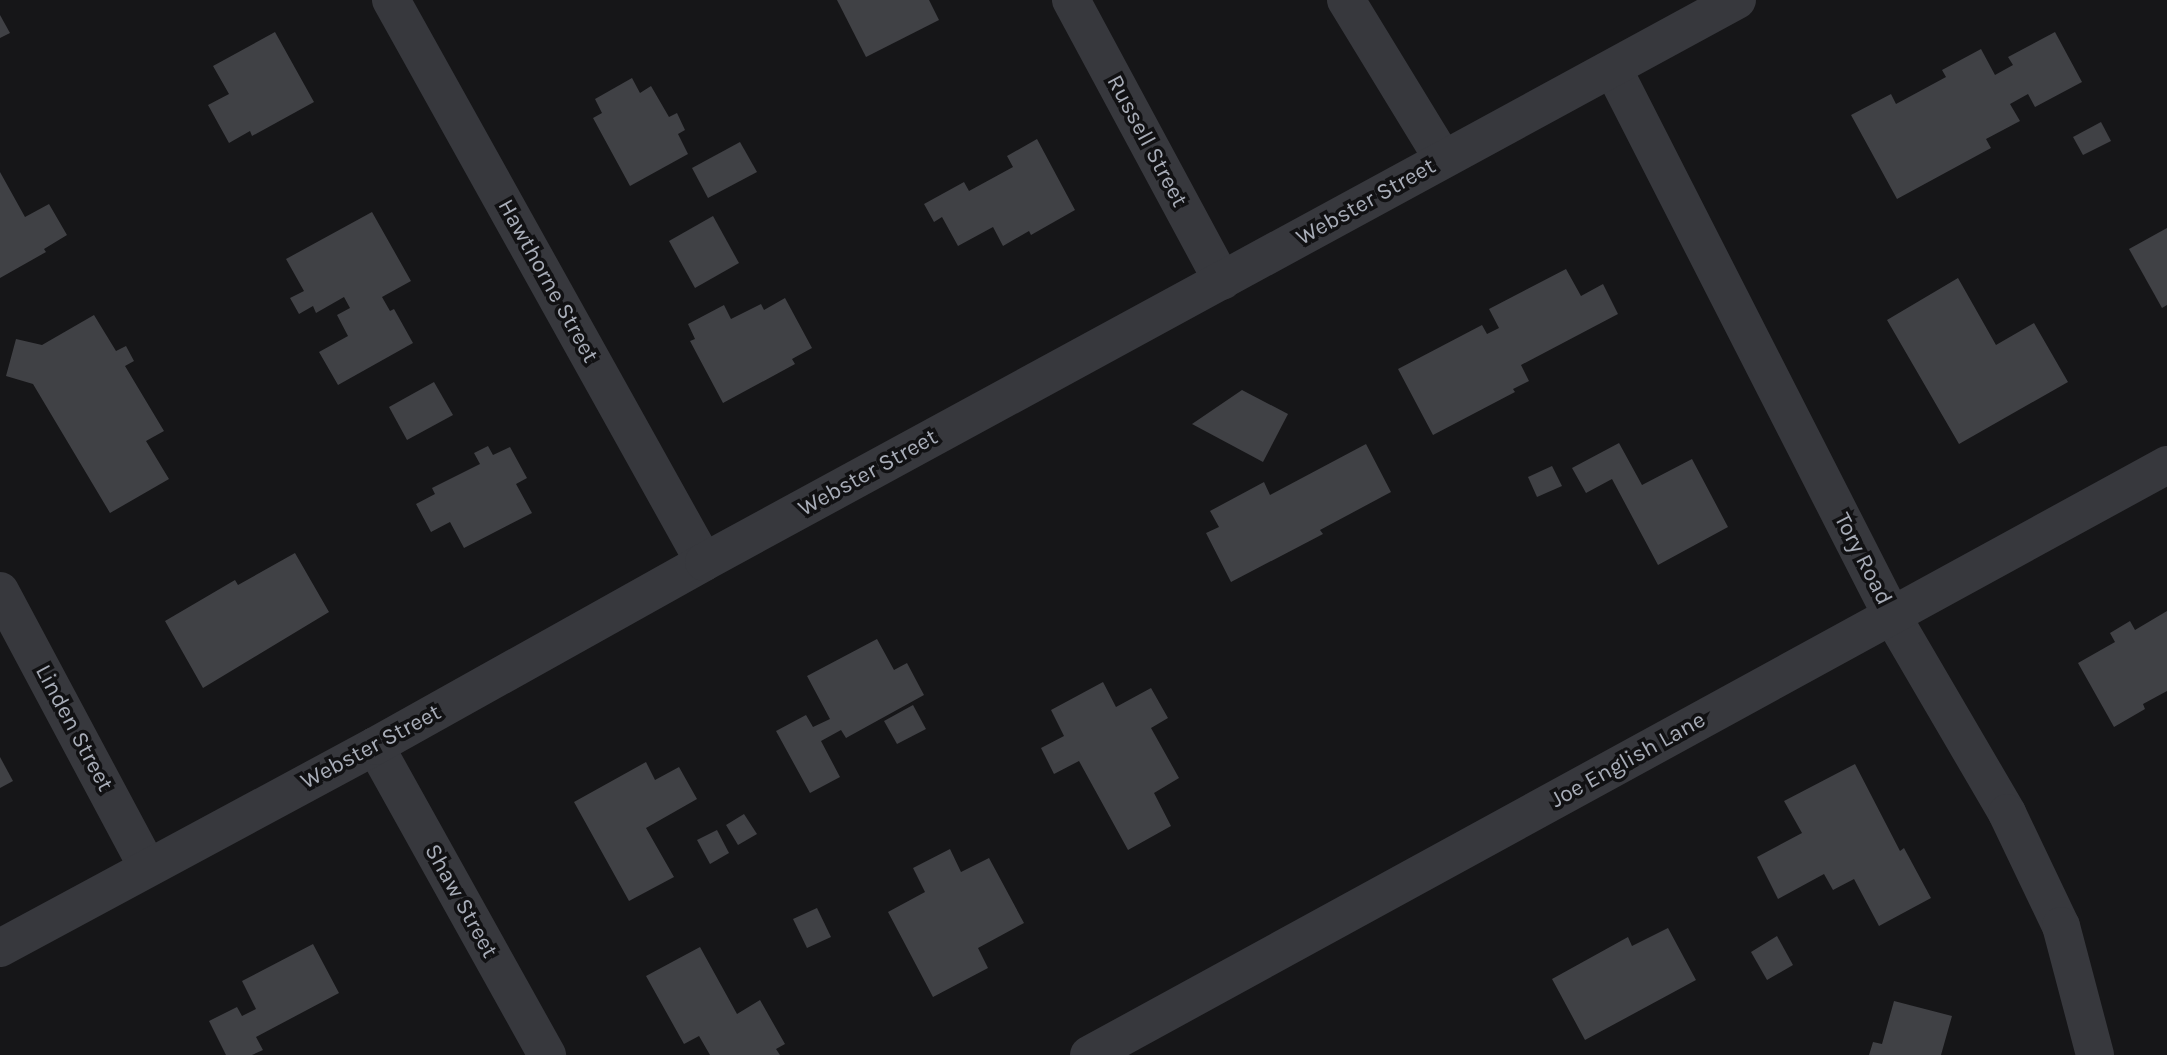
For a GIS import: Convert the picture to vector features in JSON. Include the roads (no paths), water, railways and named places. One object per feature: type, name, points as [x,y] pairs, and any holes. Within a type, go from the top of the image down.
[{"type":"street","name":"Hawthorne Street","points":[[391,0],[705,562]]},
{"type":"street","name":"Russell Street","points":[[1071,0],[1222,281]]},
{"type":"street","points":[[1346,0],[1443,159]]},
{"type":"street","name":"Webster Street","points":[[0,948],[147,866],[375,746],[705,562],[1737,0]]},
{"type":"street","name":"Tory Road","points":[[1613,69],[1892,616],[2007,813],[2061,926],[2095,1055]]},
{"type":"street","name":"Joe English Lane","points":[[1089,1055],[2167,465]]},
{"type":"street","name":"Linden Street","points":[[0,591],[147,866]]},
{"type":"street","name":"Shaw Street","points":[[375,746],[547,1055]]}]
